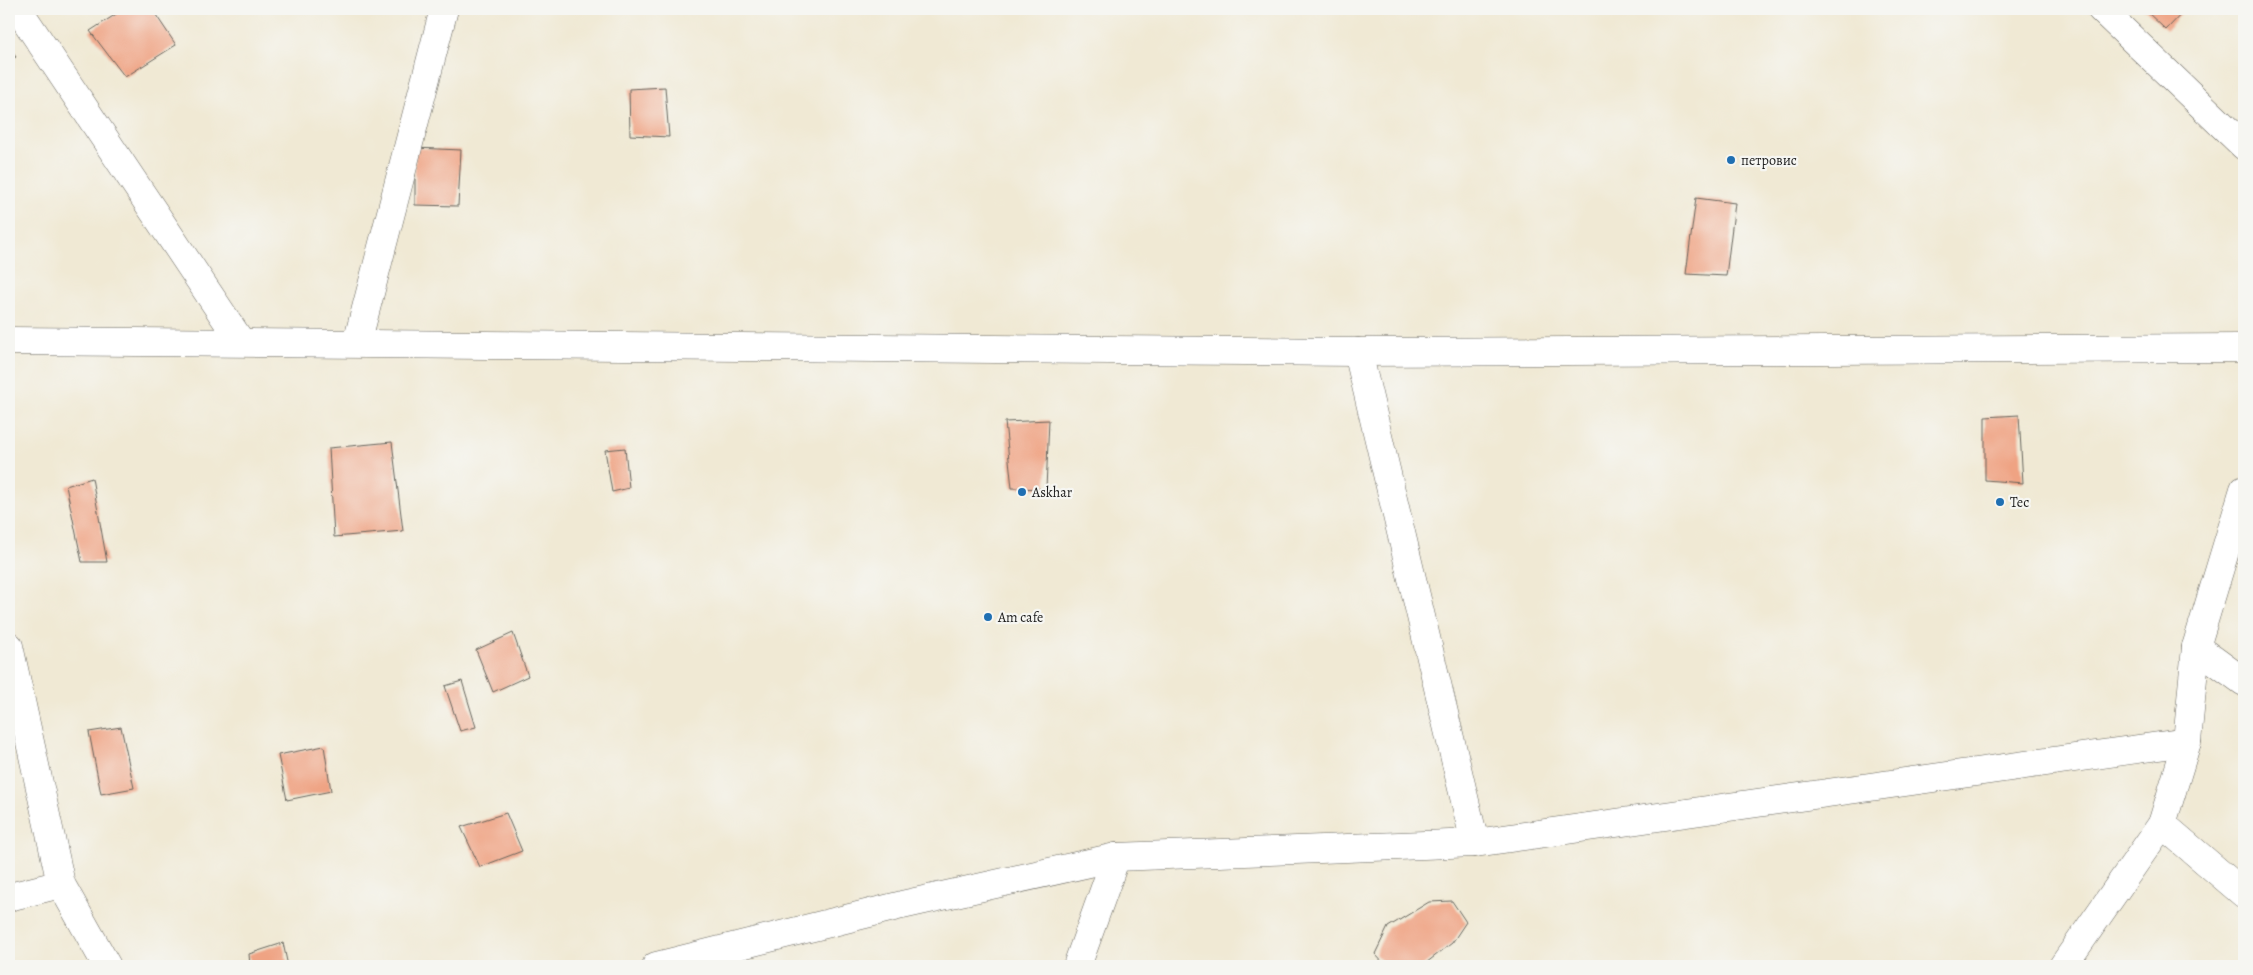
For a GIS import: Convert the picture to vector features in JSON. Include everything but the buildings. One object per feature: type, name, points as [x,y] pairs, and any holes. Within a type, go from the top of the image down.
[{"type":"street","points":[[18,9],[241,342]]},
{"type":"street","points":[[357,343],[444,9]]},
{"type":"street","points":[[2101,9],[2244,146]]},
{"type":"street","points":[[9,341],[1358,352],[2244,348]]},
{"type":"street","points":[[1358,352],[1475,843]]},
{"type":"street","points":[[2063,966],[2162,824],[2187,742],[2196,647],[2244,489]]},
{"type":"street","points":[[9,646],[61,884],[107,966]]},
{"type":"street","points":[[2196,647],[2244,682]]},
{"type":"street","points":[[656,966],[893,907],[1116,857],[1475,843],[2187,742]]},
{"type":"street","points":[[2162,824],[2244,894]]},
{"type":"street","points":[[1077,966],[1116,857]]},
{"type":"street","points":[[9,897],[61,884]]},
{"type":"place","name":"петровис","points":[[1731,160]]},
{"type":"place","name":"Askhar","points":[[1022,492]]},
{"type":"place","name":"Тес","points":[[2000,502]]},
{"type":"place","name":"Am cafe","points":[[988,617]]}]
